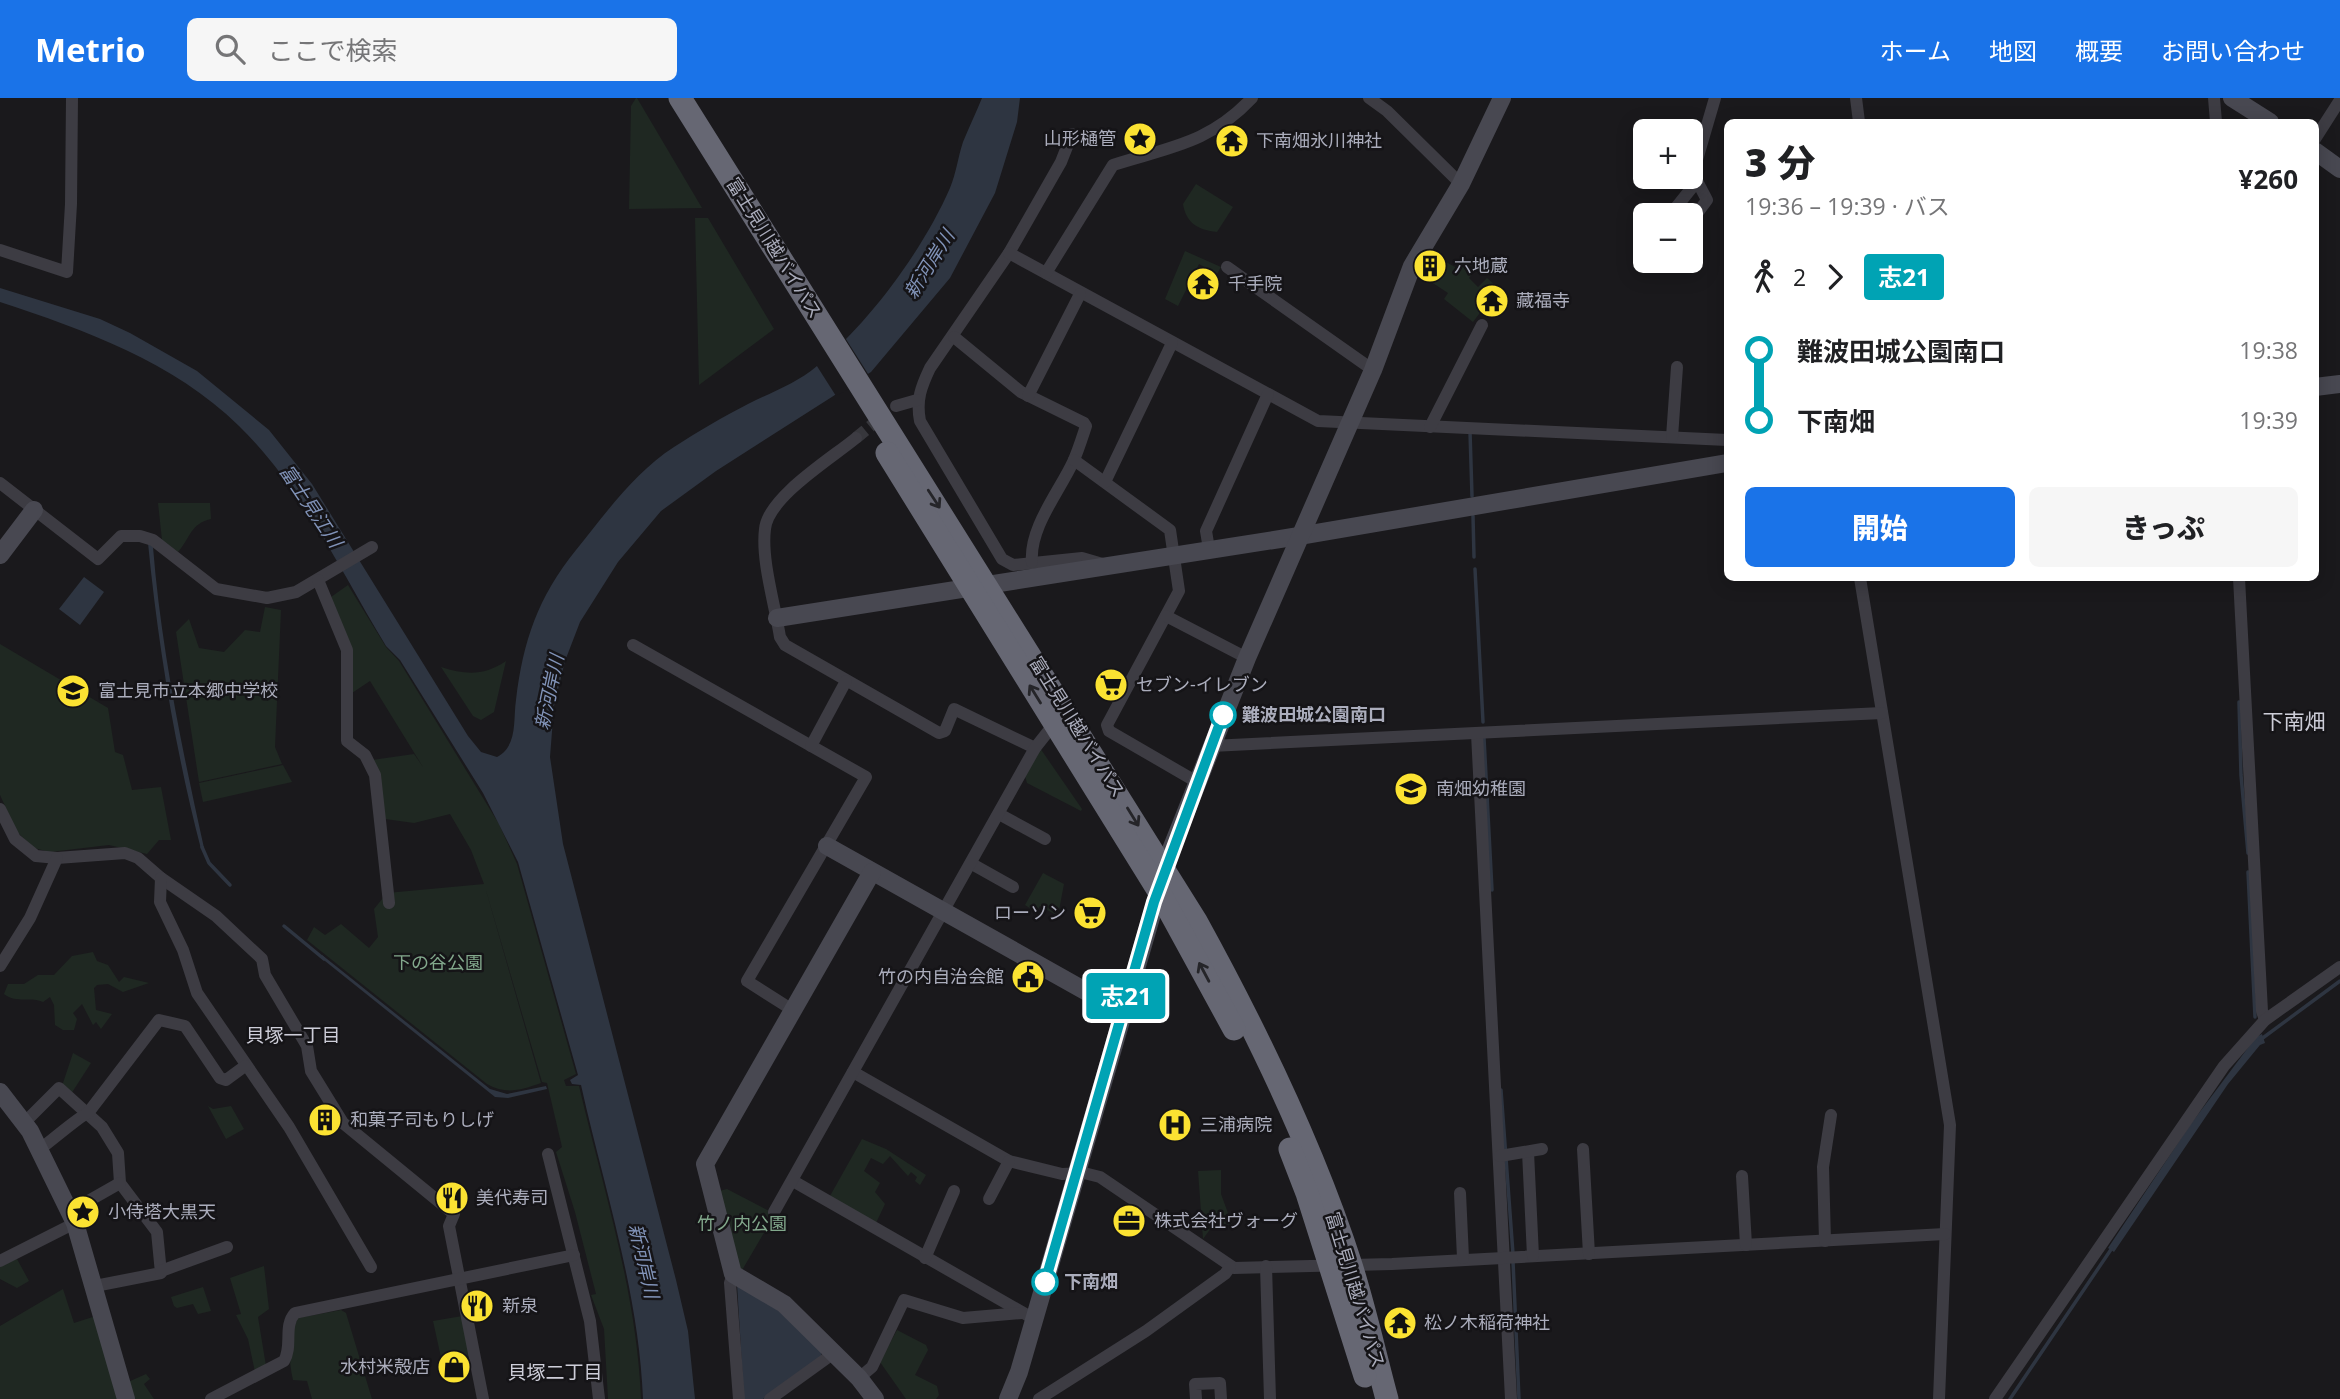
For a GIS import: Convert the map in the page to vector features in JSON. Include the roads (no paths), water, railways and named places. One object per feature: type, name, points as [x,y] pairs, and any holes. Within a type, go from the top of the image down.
[{"type":"highway","name":"富士見川越バイパス","points":[[664,98],[819,332],[1161,880]]},
{"type":"highway","name":"富士見川越バイパス","points":[[680,98],[819,332]]},
{"type":"highway","name":"富士見川越バイパス","points":[[978,586],[1054,724],[1161,880],[1208,942],[1267,1063],[1321,1182],[1372,1399]]},
{"type":"highway","name":"富士見川越バイパス","points":[[1340,1264],[1388,1399]]},
{"type":"street","points":[[0,250],[66,272],[69,260],[72,98]]},
{"type":"street","points":[[1046,273],[1114,164],[1201,139],[1232,119],[1252,98]]},
{"type":"street","points":[[1369,98],[1461,184]]},
{"type":"street","points":[[1008,1399],[1028,1316],[1076,1174],[1161,880],[1197,782],[1299,536],[1373,370],[1412,266],[1461,184],[1502,98]]},
{"type":"street","points":[[1703,139],[1715,98]]},
{"type":"street","points":[[1856,98],[1859,119]]},
{"type":"street","points":[[2214,98],[2216,119]]},
{"type":"street","points":[[2232,98],[2265,119]]},
{"type":"street","points":[[2319,133],[2340,100]]},
{"type":"street","points":[[1072,134],[1061,162],[1009,253],[954,337],[930,368],[918,400],[920,421],[994,550],[1002,559],[1013,565],[1082,558],[1107,565]]},
{"type":"street","points":[[2319,154],[2340,169]]},
{"type":"street","points":[[1680,203],[1692,189]]},
{"type":"street","points":[[1701,189],[1707,200],[1703,205]]},
{"type":"street","points":[[1009,253],[1080,294],[1318,421],[1724,440]]},
{"type":"street","points":[[1227,267],[1373,370]]},
{"type":"street","points":[[1028,396],[1080,294]]},
{"type":"street","points":[[1430,427],[1482,325]]},
{"type":"street","points":[[954,337],[1028,396],[1084,422],[1086,426],[1074,460],[1043,519],[1031,550],[1032,562]]},
{"type":"street","points":[[1105,482],[1172,343]]},
{"type":"street","points":[[1672,437],[1677,367]]},
{"type":"street","points":[[2319,387],[2340,384]]},
{"type":"street","points":[[1209,549],[1206,531],[1268,394]]},
{"type":"street","points":[[896,406],[918,400]]},
{"type":"street","points":[[856,438],[780,499],[768,515],[765,547],[777,618],[785,645],[939,733],[945,731],[954,709],[1035,748]]},
{"type":"street","points":[[1074,460],[1167,527],[1175,554],[1179,591],[1107,725],[1109,731],[1197,782]]},
{"type":"street","points":[[777,618],[1299,536],[1724,464]]},
{"type":"street","points":[[0,483],[98,559],[121,536],[140,536],[160,545],[216,589],[244,596],[288,596],[372,547]]},
{"type":"street","points":[[0,555],[34,510]]},
{"type":"street","points":[[322,577],[347,650],[347,741],[365,755],[375,775],[389,903]]},
{"type":"street","points":[[1860,581],[1950,1125],[1939,1399]]},
{"type":"street","points":[[2239,581],[2262,1011],[2265,1020]]},
{"type":"street","points":[[1166,616],[1247,658]]},
{"type":"street","points":[[633,645],[866,777],[747,981],[791,1009]]},
{"type":"street","points":[[811,746],[846,681]]},
{"type":"street","points":[[1211,746],[1882,713]]},
{"type":"street","points":[[774,1212],[1035,748],[1054,724]]},
{"type":"street","points":[[1477,734],[1510,1257],[1511,1399]]},
{"type":"street","points":[[0,809],[15,839],[36,856],[57,858],[125,853],[138,858],[161,878],[216,916],[262,959],[265,975],[307,1046],[311,1071],[343,1123],[454,1214],[449,1226],[483,1399]]},
{"type":"street","points":[[999,814],[1045,839]]},
{"type":"street","points":[[827,846],[1121,1011]]},
{"type":"street","points":[[0,967],[30,918],[57,858]]},
{"type":"street","points":[[972,864],[1013,887]]},
{"type":"street","points":[[740,1399],[730,1283],[733,1274],[706,1158],[872,872]]},
{"type":"street","points":[[161,878],[160,902],[183,950],[197,993],[295,1137],[371,1267]]},
{"type":"street","points":[[1995,1399],[2224,1066],[2265,1020],[2340,967]]},
{"type":"street","points":[[40,1149],[67,1131],[82,1115],[88,1114],[159,1020],[185,1026],[219,1078],[226,1080],[245,1066]]},
{"type":"street","points":[[853,1072],[1009,1161],[1062,1174],[1100,1177],[1230,1267],[1392,1265],[1463,1258],[1589,1254],[1945,1234]]},
{"type":"street","points":[[25,1122],[59,1088],[102,1127],[118,1153],[120,1183],[158,1232],[161,1271]]},
{"type":"street","points":[[0,1092],[25,1122],[72,1218],[95,1286],[126,1399]]},
{"type":"street","points":[[1825,1241],[1823,1167],[1831,1115]]},
{"type":"street","points":[[1583,1149],[1589,1254]]},
{"type":"street","points":[[1504,1155],[1542,1150]]},
{"type":"street","points":[[1528,1152],[1533,1256]]},
{"type":"street","points":[[548,1154],[593,1338],[599,1399]]},
{"type":"street","points":[[989,1199],[1009,1161]]},
{"type":"street","points":[[1742,1176],[1746,1245]]},
{"type":"street","points":[[793,1181],[1028,1316]]},
{"type":"street","points":[[0,1261],[72,1218],[120,1183]]},
{"type":"street","points":[[925,1258],[954,1191]]},
{"type":"street","points":[[1460,1194],[1463,1258]]},
{"type":"street","points":[[95,1286],[161,1271],[227,1247]]},
{"type":"street","points":[[211,1399],[232,1395],[284,1361],[289,1352],[289,1325],[295,1313],[574,1255]]},
{"type":"street","points":[[1266,1266],[1270,1399]]},
{"type":"street","points":[[1044,1398],[1146,1331],[1225,1274],[1230,1267]]},
{"type":"street","points":[[733,1274],[784,1304],[859,1378],[875,1399]]},
{"type":"street","points":[[859,1378],[872,1367],[904,1300],[963,1318],[1028,1316]]},
{"type":"street","points":[[770,1399],[834,1353]]},
{"type":"street","points":[[1195,1399],[1195,1384],[1220,1383],[1220,1399]]},
{"type":"water","points":[[982,98],[1020,98],[1017,122],[995,193],[950,278],[871,372],[716,471],[661,511],[618,562],[580,622],[565,661],[554,706],[550,757],[563,844],[676,1280],[688,1331],[695,1399],[643,1399],[628,1280],[581,1085],[572,1084],[570,1080],[578,1075],[518,862],[483,793],[400,660],[386,646],[301,503],[262,450],[214,403],[157,366],[96,337],[0,302],[0,288],[100,319],[130,333],[197,371],[269,430],[312,484],[468,736],[481,752],[497,757],[508,746],[513,732],[519,679],[534,621],[563,568],[621,494],[660,457],[720,419],[801,377],[837,349],[856,329],[893,284],[939,212],[952,183],[963,142]]},
{"type":"water","points":[[148,543],[153,547],[167,661],[204,848],[201,849],[168,697]]},
{"type":"water","points":[[84,577],[104,592],[80,625],[59,609]]},
{"type":"water","points":[[322,955],[490,1089],[507,1094],[546,1086],[547,1089],[508,1098],[495,1097],[320,957]]},
{"type":"water","points":[[2262,1034],[2265,1043],[2260,1045],[2228,1084],[2114,1252],[2108,1248],[2190,1125],[2256,1037]]},
{"type":"water","points":[[737,1284],[779,1311],[821,1352],[822,1357],[763,1399],[744,1399]]},
{"type":"waterway","points":[[1470,432],[1472,496]]},
{"type":"waterway","points":[[1473,516],[1474,557]]},
{"type":"waterway","points":[[1475,569],[1483,722]]},
{"type":"waterway","points":[[2239,702],[2241,775],[2248,853]]},
{"type":"waterway","points":[[1484,738],[1492,890]]},
{"type":"waterway","points":[[202,847],[209,863],[230,885]]},
{"type":"waterway","points":[[2248,872],[2255,1017]]},
{"type":"waterway","points":[[284,926],[324,959]]},
{"type":"waterway","points":[[2260,1040],[2340,981]]},
{"type":"waterway","points":[[1501,1090],[1513,1254]]},
{"type":"waterway","points":[[2010,1399],[2112,1248]]},
{"type":"waterway","points":[[1513,1261],[1519,1399]]},
{"type":"tunnel","points":[[856,438],[883,416]]},
{"type":"place","name":"山形樋管","points":[[1140,139]]},
{"type":"place","name":"下南畑氷川神社","points":[[1232,141]]},
{"type":"place","name":"六地蔵","points":[[1430,266]]},
{"type":"place","name":"千手院","points":[[1203,284]]},
{"type":"place","name":"藏福寺","points":[[1492,301]]},
{"type":"place","name":"セブン-イレブン","points":[[1111,685]]},
{"type":"place","name":"富士見市立本郷中学校","points":[[73,691]]},
{"type":"place","name":"難波田城公園南口","points":[[1223,715]]},
{"type":"place","name":"南畑幼稚園","points":[[1411,789]]},
{"type":"place","name":"ローソン","points":[[1090,913]]},
{"type":"place","name":"竹の内自治会館","points":[[1028,977]]},
{"type":"place","name":"和菓子司もりしげ","points":[[325,1120]]},
{"type":"place","name":"三浦病院","points":[[1175,1125]]},
{"type":"place","name":"美代寿司","points":[[452,1198]]},
{"type":"place","name":"小侍塔大黒天","points":[[83,1212]]},
{"type":"place","name":"株式会社ヴォーグ","points":[[1129,1221]]},
{"type":"place","name":"下南畑","points":[[1045,1282]]},
{"type":"place","name":"新泉","points":[[477,1306]]},
{"type":"place","name":"松ノ木稲荷神社","points":[[1400,1323]]},
{"type":"place","name":"水村米殻店","points":[[454,1367]]},
{"type":"district","name":"下南畑","points":[[2294,722]]},
{"type":"district","name":"貝塚一丁目","points":[[293,1035]]},
{"type":"district","name":"貝塚二丁目","points":[[555,1372]]},
{"type":"water label","name":"新河岸川","points":[[929,264]]},
{"type":"water label","name":"富士見江川","points":[[311,506]]},
{"type":"water label","name":"新河岸川","points":[[549,692]]},
{"type":"water label","name":"新河岸川","points":[[644,1261]]},
{"type":"park label","name":"下の谷公園","points":[[438,963]]},
{"type":"park label","name":"竹ノ内公園","points":[[742,1224]]}]
